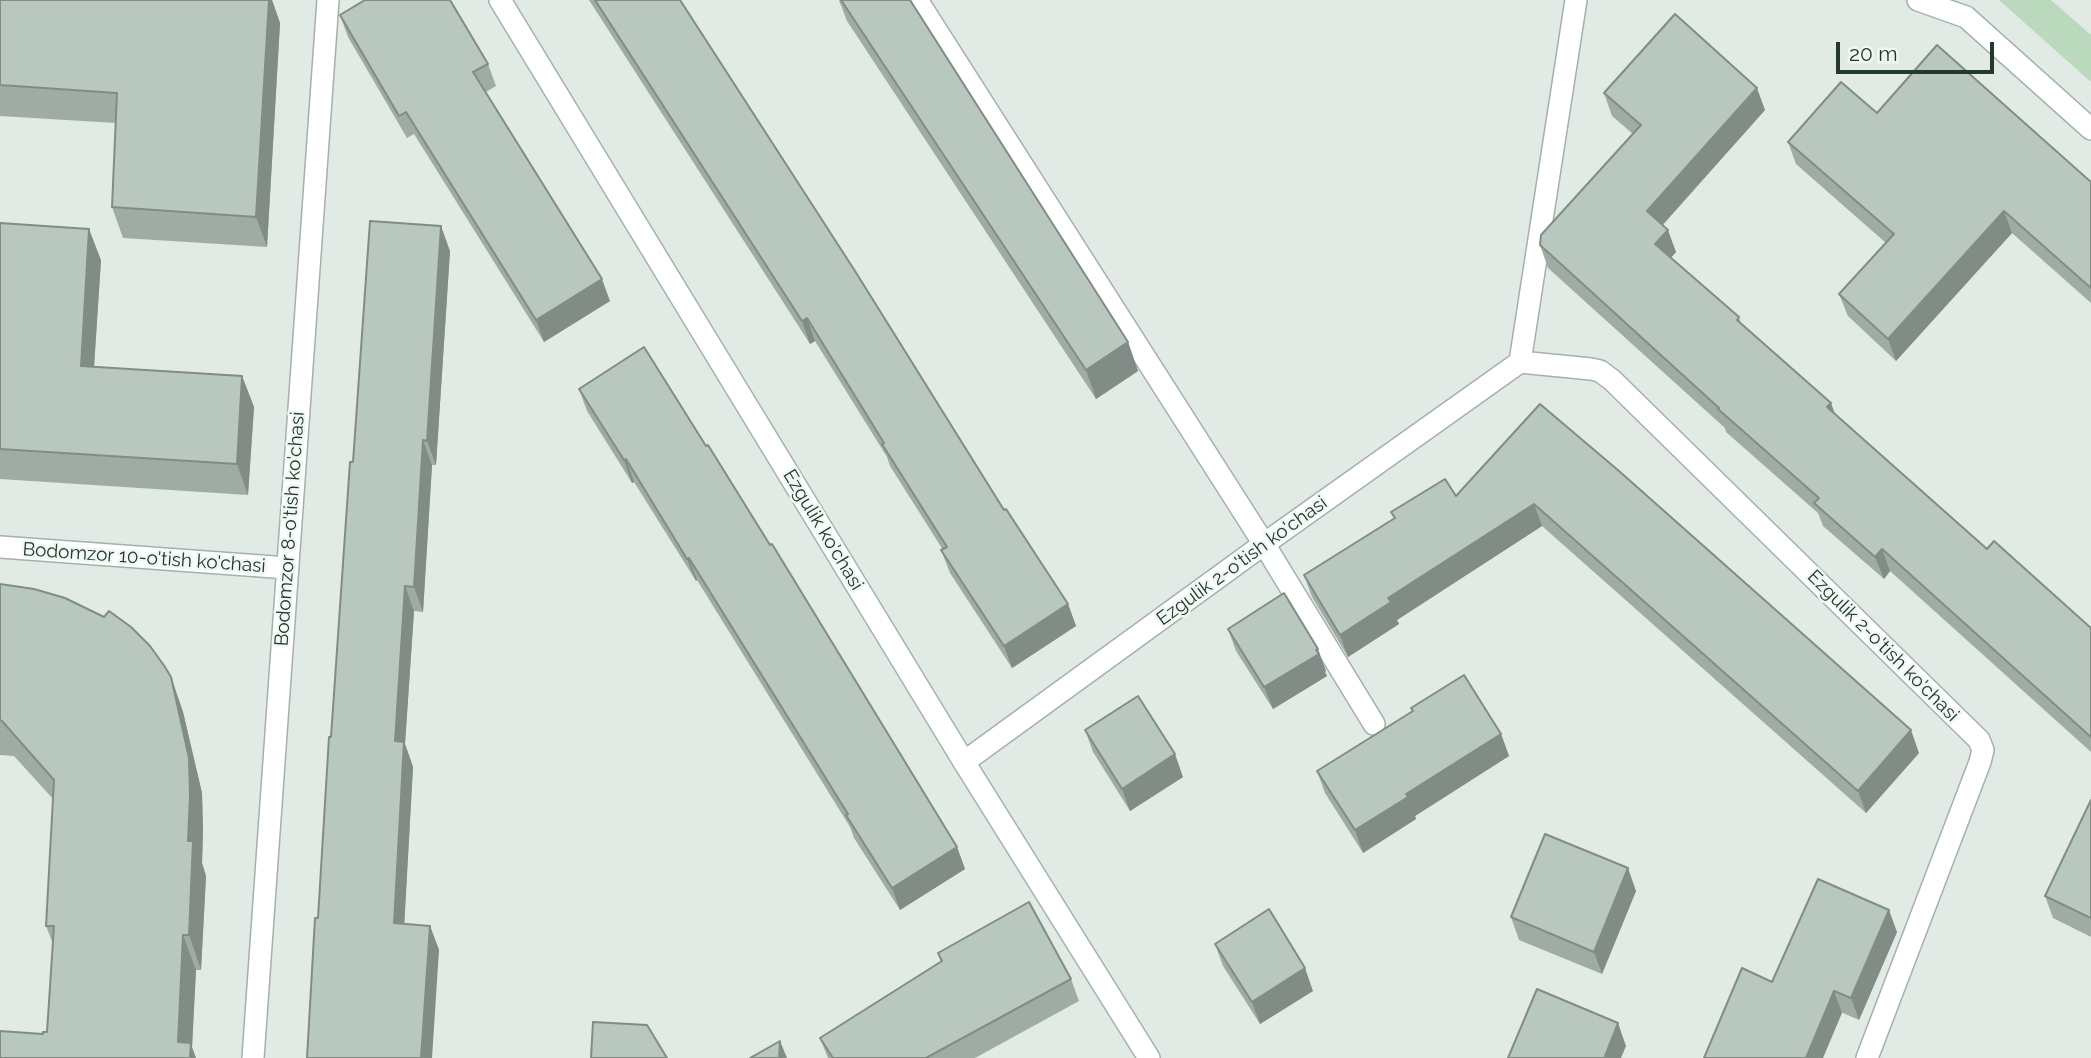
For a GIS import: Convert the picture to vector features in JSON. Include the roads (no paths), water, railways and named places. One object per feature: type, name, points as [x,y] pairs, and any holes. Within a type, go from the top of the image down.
[{"type":"street","name":"Bodomzor 8-o'tish ko'chasi","points":[[253,1058],[328,0]]},
{"type":"street","name":"Ezgulik ko'chasi","points":[[500,0],[964,762],[1149,1058]]},
{"type":"street","points":[[917,0],[1264,544],[1374,724]]},
{"type":"street","points":[[1521,362],[1576,0]]},
{"type":"street","points":[[1918,0],[1966,17],[2091,128]]},
{"type":"street","name":"Ezgulik 2-o'tish ko'chasi","points":[[964,762],[1521,362],[1600,371],[1979,740],[1983,750],[1867,1058]]},
{"type":"street","name":"Bodomzor 10-o'tish ko'chasi","points":[[0,547],[288,568]]}]
